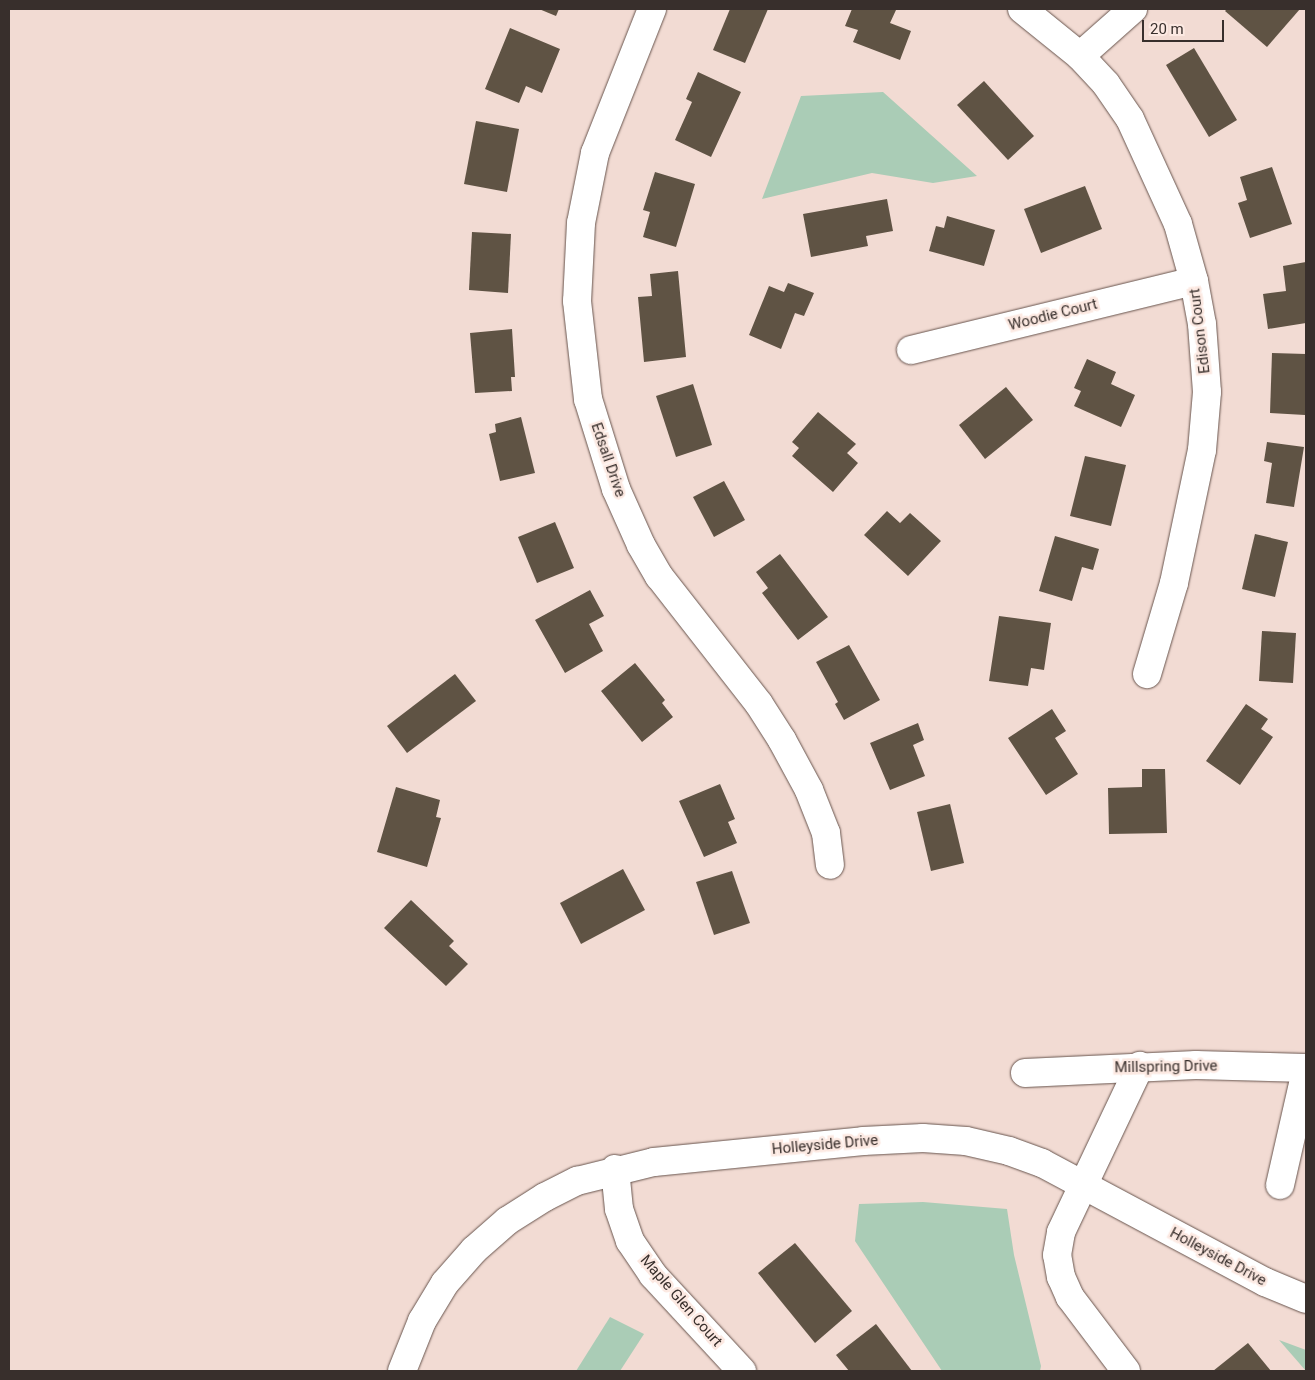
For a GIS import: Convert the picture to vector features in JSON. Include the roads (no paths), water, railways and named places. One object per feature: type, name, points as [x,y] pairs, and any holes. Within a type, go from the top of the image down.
[{"type":"street","name":"Edsall Drive","points":[[652,9],[595,153],[581,223],[577,301],[588,399],[616,489],[641,545],[659,576],[759,704],[782,740],[809,790],[826,833],[830,865]]},
{"type":"street","name":"Edison Court","points":[[1022,9],[1080,56],[1106,84],[1130,119],[1152,163],[1178,224],[1194,281],[1202,324],[1207,392],[1202,450],[1174,584],[1146,674]]},
{"type":"street","points":[[1080,56],[1133,9]]},
{"type":"street","name":"Woodie Court","points":[[911,350],[1194,281]]},
{"type":"street","points":[[1126,1371],[1070,1297],[1061,1277],[1058,1255],[1060,1232],[1140,1066]]},
{"type":"street","name":"Millspring Drive","points":[[1025,1073],[1140,1066],[1306,1069],[1280,1185]]},
{"type":"street","name":"Holleyside Drive","points":[[402,1371],[422,1321],[445,1283],[474,1250],[507,1221],[544,1197],[577,1181],[615,1169],[664,1161],[863,1141],[923,1138],[966,1141],[1009,1151],[1083,1184],[1265,1282],[1306,1299]]},
{"type":"street","name":"Maple Glen Court","points":[[615,1169],[619,1209],[630,1241],[653,1275],[742,1371]]}]
